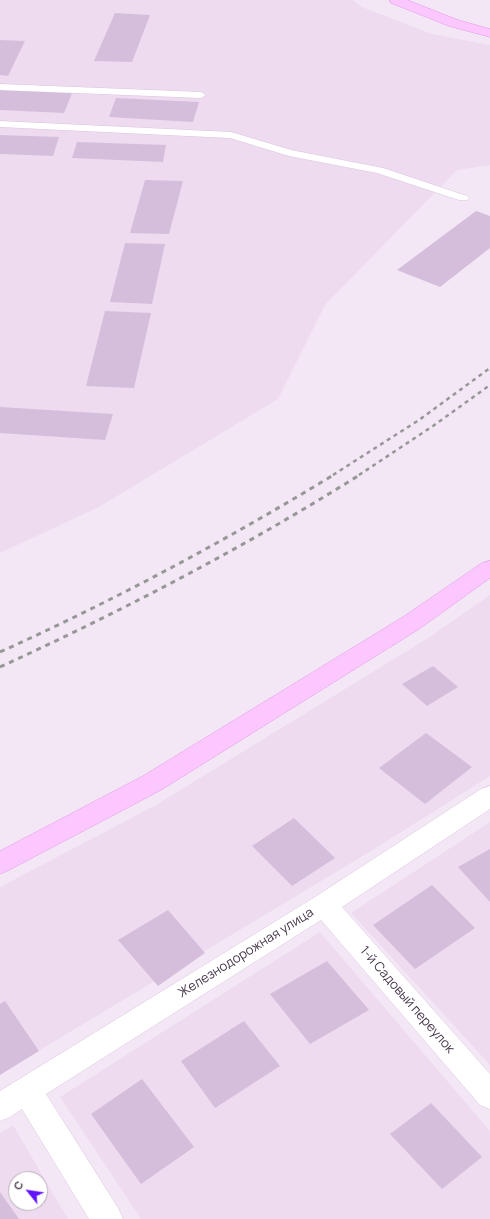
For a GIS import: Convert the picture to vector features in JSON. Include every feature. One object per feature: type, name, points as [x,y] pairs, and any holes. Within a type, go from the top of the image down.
[{"type":"street","points":[[396,0],[426,14],[475,30],[490,33]]},
{"type":"street","points":[[0,862],[152,783],[411,623],[490,568]]},
{"type":"street","name":"Железнодорожная улица","points":[[0,1107],[324,905],[490,796]]},
{"type":"street","name":"1-й Садовый переулок","points":[[324,905],[490,1095]]},
{"type":"street","points":[[27,1090],[107,1219]]},
{"type":"lane","points":[[0,87],[201,95]]},
{"type":"lane","points":[[0,124],[230,135],[290,153],[379,170],[463,198]]},
{"type":"shaded area","points":[[0,0],[353,0],[362,7],[432,34],[490,45],[490,165],[457,170],[325,305],[278,399],[99,507],[0,553]]},
{"type":"shaded area","points":[[490,595],[490,776],[376,848],[0,1074],[0,887],[156,805],[428,638]]},
{"type":"shaded area","points":[[490,822],[490,1065],[351,913]]},
{"type":"shaded area","points":[[320,932],[490,1131],[490,1219],[141,1219],[60,1097]]},
{"type":"shaded area","points":[[13,1125],[40,1171],[8,1171],[8,1211],[48,1211],[48,1185],[68,1219],[0,1219],[0,1133]]},
{"type":"building","points":[[115,13],[150,15],[132,62],[94,61]]},
{"type":"building","points":[[0,40],[25,41],[8,76],[0,75]]},
{"type":"building","points":[[0,90],[72,93],[64,113],[0,110]]},
{"type":"building","points":[[116,98],[199,102],[193,122],[109,117]]},
{"type":"building","points":[[0,135],[59,137],[53,156],[0,154]]},
{"type":"building","points":[[77,142],[166,145],[163,162],[72,158]]},
{"type":"building","points":[[145,180],[183,181],[169,234],[130,233]]},
{"type":"building","points":[[476,211],[490,216],[490,248],[440,287],[397,270]]},
{"type":"building","points":[[125,243],[165,244],[152,304],[110,302]]},
{"type":"building","points":[[105,311],[151,313],[134,388],[86,386]]},
{"type":"building","points":[[0,407],[113,414],[105,440],[0,433]]},
{"type":"building","points":[[433,666],[458,687],[427,706],[402,684]]},
{"type":"building","points":[[426,733],[472,767],[425,804],[379,768]]},
{"type":"building","points":[[294,818],[335,858],[292,886],[252,846]]},
{"type":"building","points":[[490,849],[490,902],[458,867]]},
{"type":"building","points":[[432,885],[475,928],[415,969],[373,925]]},
{"type":"building","points":[[168,910],[205,953],[158,986],[118,940]]},
{"type":"building","points":[[327,961],[369,1010],[310,1044],[270,994]]},
{"type":"building","points":[[5,1001],[39,1051],[0,1075],[0,1004]]},
{"type":"building","points":[[244,1021],[280,1066],[215,1108],[181,1061]]},
{"type":"building","points":[[142,1079],[194,1147],[141,1184],[91,1114]]},
{"type":"building","points":[[431,1103],[482,1157],[442,1189],[390,1134]]},
{"type":"building","points":[[0,1192],[8,1203],[8,1211],[13,1211],[19,1219],[0,1219]]},
{"type":"railway","points":[[333,475],[419,420],[490,368]]},
{"type":"railway","points":[[359,475],[433,426],[490,385]]},
{"type":"railway","points":[[0,652],[86,612],[212,546],[335,474]]},
{"type":"railway","points":[[0,667],[92,623],[184,576],[273,527],[361,474]]}]
